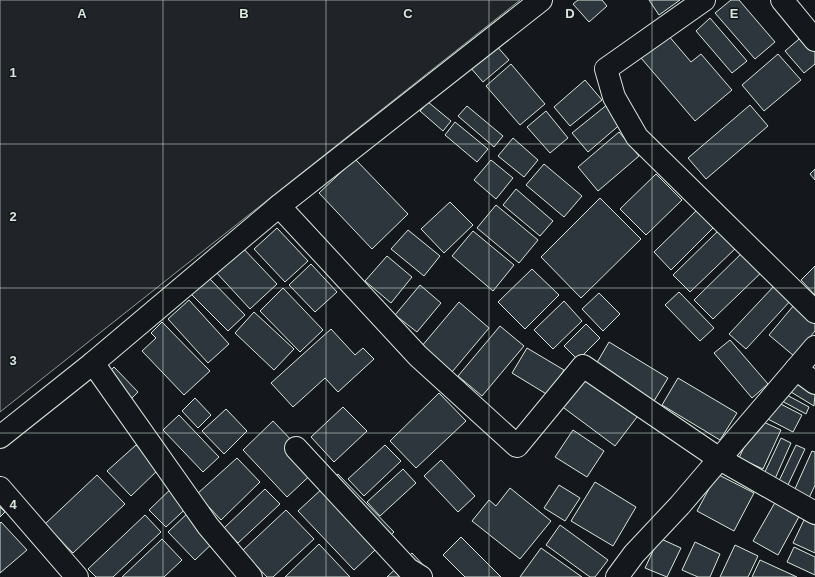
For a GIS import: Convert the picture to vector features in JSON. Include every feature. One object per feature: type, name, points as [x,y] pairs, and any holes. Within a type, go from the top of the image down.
[{"type":"street","points":[[0,438],[279,206],[540,0]]},
{"type":"street","points":[[704,0],[606,70],[614,97],[637,137],[815,312]]},
{"type":"street","points":[[782,0],[815,40]]},
{"type":"street","points":[[279,206],[418,356],[517,446],[583,366],[718,458],[815,513]]},
{"type":"street","points":[[617,577],[634,554],[680,505],[718,458],[815,347]]},
{"type":"street","points":[[92,363],[208,526],[251,577]]},
{"type":"street","points":[[796,369],[815,383]]},
{"type":"street","points":[[296,448],[408,568],[421,577]]},
{"type":"street","points":[[0,488],[77,577]]},
{"type":"shaded area","points":[[0,0],[520,0],[0,412]]},
{"type":"building","points":[[578,0],[602,0],[607,6],[589,22],[573,4]]},
{"type":"building","points":[[649,0],[680,0],[659,15]]},
{"type":"building","points":[[731,0],[739,0],[775,42],[755,59],[715,13]]},
{"type":"building","points":[[710,18],[747,61],[732,73],[696,31]]},
{"type":"building","points":[[805,34],[815,45],[815,64],[804,73],[785,51]]},
{"type":"building","points":[[668,35],[691,62],[701,54],[732,90],[695,121],[641,58]]},
{"type":"building","points":[[495,44],[509,60],[483,82],[469,66]]},
{"type":"building","points":[[778,54],[801,80],[764,111],[742,85]]},
{"type":"building","points":[[511,64],[545,104],[520,125],[486,86]]},
{"type":"building","points":[[585,80],[602,100],[570,126],[554,107]]},
{"type":"building","points":[[428,102],[451,121],[443,131],[420,111]]},
{"type":"building","points":[[608,104],[623,122],[588,152],[572,133]]},
{"type":"building","points":[[750,105],[768,126],[706,179],[688,158]]},
{"type":"building","points":[[467,106],[503,136],[494,147],[458,116]]},
{"type":"building","points":[[546,111],[568,138],[550,153],[527,127]]},
{"type":"building","points":[[455,122],[488,149],[477,162],[445,135]]},
{"type":"building","points":[[619,132],[639,156],[598,191],[578,167]]},
{"type":"building","points":[[513,138],[538,160],[524,177],[498,156]]},
{"type":"building","points":[[355,159],[408,214],[372,249],[319,193]]},
{"type":"building","points":[[491,160],[513,178],[496,199],[474,180]]},
{"type":"building","points":[[544,164],[582,196],[564,217],[526,185]]},
{"type":"building","points":[[815,169],[815,180],[810,174]]},
{"type":"building","points":[[656,174],[682,200],[646,235],[620,209]]},
{"type":"building","points":[[516,189],[553,221],[540,236],[503,205]]},
{"type":"building","points":[[600,198],[641,239],[581,298],[541,257]]},
{"type":"building","points":[[450,202],[473,225],[444,253],[421,229]]},
{"type":"building","points":[[496,205],[538,240],[519,263],[477,228]]},
{"type":"building","points":[[698,209],[715,226],[671,270],[654,252]]},
{"type":"building","points":[[277,228],[308,261],[285,282],[254,249]]},
{"type":"building","points":[[720,229],[738,246],[690,292],[673,275]]},
{"type":"building","points":[[408,230],[440,256],[424,276],[391,249]]},
{"type":"building","points":[[473,231],[514,265],[493,291],[452,256]]},
{"type":"building","points":[[240,245],[277,284],[250,309],[214,270]]},
{"type":"building","points":[[746,249],[765,269],[713,319],[694,300]]},
{"type":"building","points":[[387,256],[412,277],[391,303],[365,281]]},
{"type":"building","points":[[311,264],[337,292],[315,312],[289,285]]},
{"type":"building","points":[[815,266],[815,295],[801,280]]},
{"type":"building","points":[[532,269],[559,295],[525,329],[498,302]]},
{"type":"building","points":[[206,275],[245,315],[228,331],[189,292]]},
{"type":"building","points":[[420,285],[441,303],[417,332],[395,315]]},
{"type":"building","points":[[775,285],[792,299],[746,349],[729,334]]},
{"type":"building","points":[[283,288],[323,330],[300,352],[260,311]]},
{"type":"building","points":[[679,292],[714,328],[700,341],[665,305]]},
{"type":"building","points":[[599,293],[620,314],[603,331],[582,309]]},
{"type":"building","points":[[189,300],[229,344],[208,363],[168,319]]},
{"type":"building","points":[[564,301],[582,321],[553,349],[534,330]]},
{"type":"building","points":[[459,302],[489,328],[452,372],[421,347]]},
{"type":"building","points":[[794,305],[815,323],[815,331],[794,356],[769,335]]},
{"type":"building","points":[[254,312],[294,349],[274,370],[235,333]]},
{"type":"building","points":[[162,322],[210,371],[184,395],[142,351],[156,338],[151,333]]},
{"type":"building","points":[[586,324],[600,338],[578,360],[564,346]]},
{"type":"building","points":[[500,326],[524,346],[482,396],[458,376]]},
{"type":"building","points":[[331,329],[355,355],[363,348],[374,359],[338,392],[325,378],[293,407],[271,383]]},
{"type":"building","points":[[730,340],[768,384],[752,398],[714,353]]},
{"type":"building","points":[[609,342],[668,378],[654,401],[595,366]]},
{"type":"building","points":[[527,348],[564,370],[548,395],[512,373]]},
{"type":"building","points":[[114,367],[138,392],[119,411],[95,386]]},
{"type":"building","points":[[584,372],[640,413],[615,446],[560,405]]},
{"type":"building","points":[[678,378],[737,413],[720,440],[662,405]]},
{"type":"building","points":[[796,383],[815,394],[814,406],[791,392]]},
{"type":"building","points":[[439,393],[466,421],[416,468],[390,441]]},
{"type":"building","points":[[785,394],[809,407],[806,414],[782,401]]},
{"type":"building","points":[[195,398],[211,415],[198,428],[182,411]]},
{"type":"building","points":[[771,399],[802,415],[793,432],[762,416]]},
{"type":"building","points":[[343,407],[367,431],[334,462],[311,437]]},
{"type":"building","points":[[226,409],[247,431],[224,454],[202,431]]},
{"type":"building","points":[[179,415],[219,457],[203,472],[163,430]]},
{"type":"building","points":[[757,419],[781,430],[763,469],[739,458]]},
{"type":"building","points":[[273,421],[318,468],[287,497],[243,450]]},
{"type":"building","points":[[573,430],[604,451],[587,477],[555,457]]},
{"type":"building","points":[[781,438],[791,443],[774,481],[763,476]]},
{"type":"building","points":[[136,445],[159,469],[131,496],[107,471]]},
{"type":"building","points":[[385,445],[401,461],[364,496],[348,479]]},
{"type":"building","points":[[796,445],[805,449],[787,487],[778,483]]},
{"type":"building","points":[[812,451],[815,452],[815,485],[809,498],[794,491]]},
{"type":"building","points":[[237,458],[260,482],[221,520],[197,494]]},
{"type":"building","points":[[441,460],[475,496],[458,512],[424,476]]},
{"type":"building","points":[[403,469],[416,483],[380,516],[367,502]]},
{"type":"building","points":[[338,474],[394,532],[354,570],[298,511]]},
{"type":"building","points":[[717,474],[754,493],[734,531],[697,511]]},
{"type":"building","points":[[97,475],[125,504],[73,553],[45,524]]},
{"type":"building","points":[[595,482],[636,507],[613,546],[571,521]]},
{"type":"building","points":[[177,483],[194,501],[166,527],[149,510]]},
{"type":"building","points":[[559,485],[580,498],[565,521],[544,508]]},
{"type":"building","points":[[510,488],[551,521],[520,559],[472,521],[489,500],[496,506]]},
{"type":"building","points":[[265,489],[280,504],[238,543],[224,528]]},
{"type":"building","points":[[777,499],[801,513],[778,555],[753,541]]},
{"type":"building","points":[[0,507],[5,512],[0,517]]},
{"type":"building","points":[[191,510],[218,538],[195,560],[168,532]]},
{"type":"building","points":[[286,510],[314,539],[273,577],[267,577],[242,551]]},
{"type":"building","points":[[145,515],[161,532],[113,577],[96,577],[88,569]]},
{"type":"building","points":[[804,520],[815,525],[815,553],[793,543]]},
{"type":"building","points":[[1,522],[27,550],[0,573],[0,523]]},
{"type":"building","points":[[560,525],[608,560],[595,577],[590,577],[546,545]]},
{"type":"building","points":[[461,537],[501,577],[465,577],[443,555]]},
{"type":"building","points":[[659,538],[681,548],[667,577],[645,568]]},
{"type":"building","points":[[162,539],[182,560],[164,577],[122,577]]},
{"type":"building","points":[[695,542],[720,554],[710,577],[698,577],[682,570]]},
{"type":"building","points":[[319,544],[350,577],[285,577]]},
{"type":"building","points":[[735,545],[758,556],[748,577],[720,577]]},
{"type":"building","points":[[794,547],[815,557],[815,575],[787,562]]},
{"type":"building","points":[[541,548],[582,577],[520,577]]},
{"type":"building","points":[[412,553],[426,568],[417,577],[387,577]]},
{"type":"building","points":[[760,560],[797,577],[752,577]]}]
